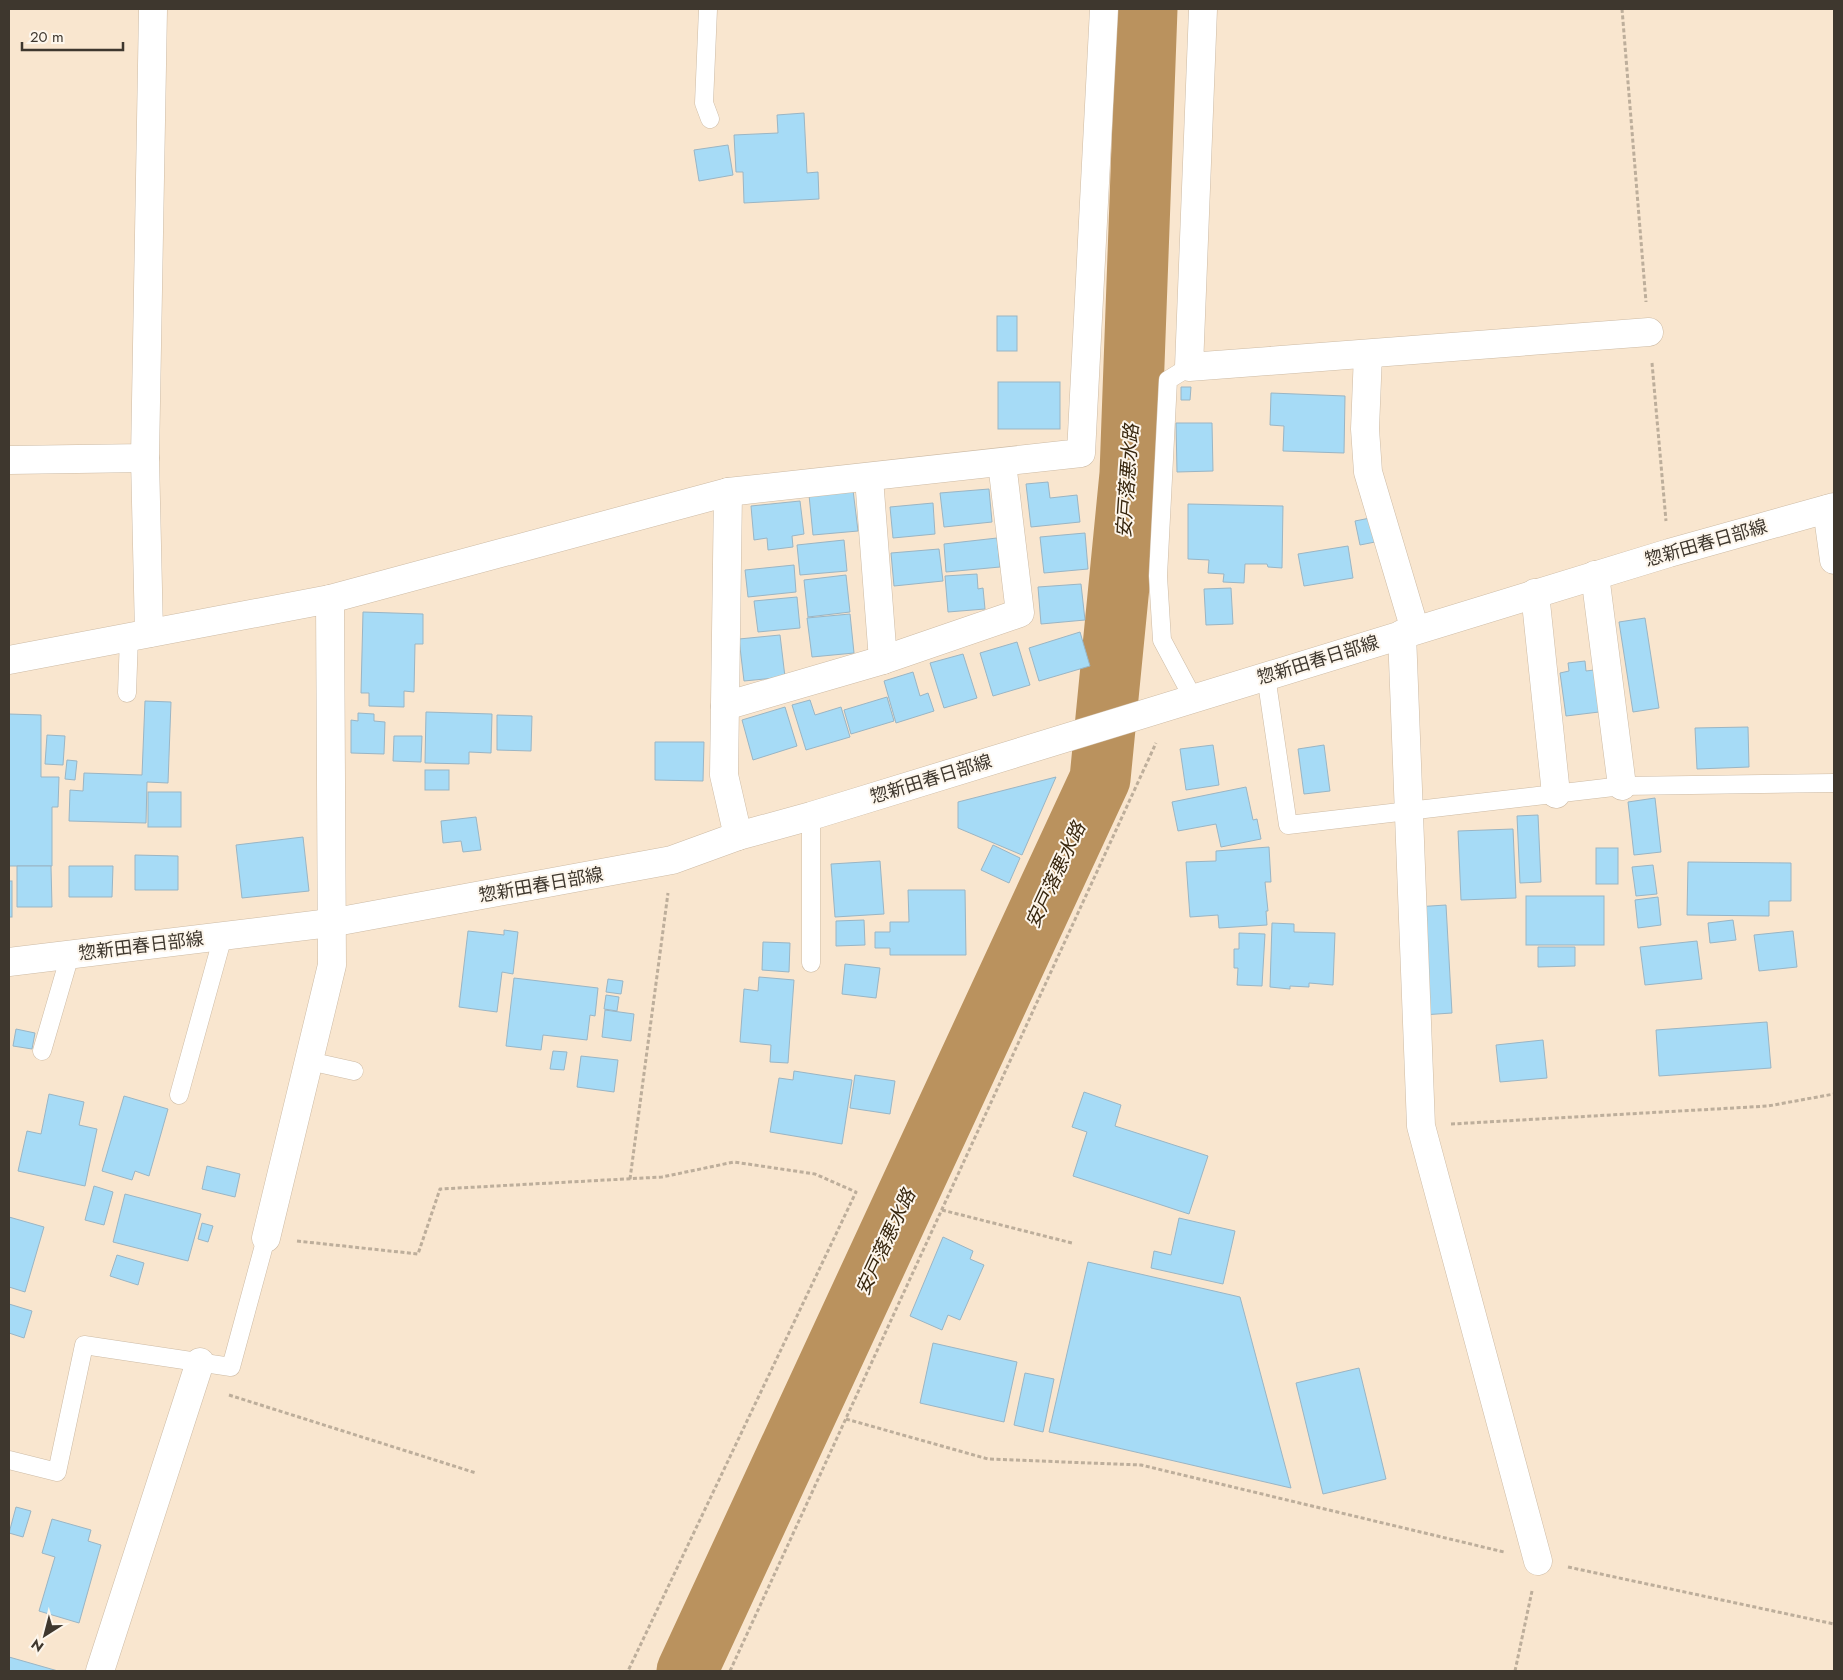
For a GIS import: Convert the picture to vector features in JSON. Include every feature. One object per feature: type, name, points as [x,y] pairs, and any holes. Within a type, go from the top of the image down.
[{"type":"street","points":[[139,635],[145,458],[153,9]]},
{"type":"street","points":[[9,660],[330,599],[728,492],[869,478],[1081,453],[1104,9]]},
{"type":"street","points":[[1203,9],[1189,367],[1649,332]]},
{"type":"street","points":[[1368,354],[1365,429],[1368,472],[1408,632],[1408,811],[1421,1126],[1538,1561]]},
{"type":"street","points":[[9,460],[145,458]]},
{"type":"street","points":[[726,706],[883,660],[1020,613],[1002,463]]},
{"type":"street","points":[[869,478],[883,660]]},
{"type":"street","points":[[728,492],[724,775],[738,836]]},
{"type":"street","points":[[1831,508],[1834,560]]},
{"type":"street","name":"惣新田春日部線","points":[[9,962],[330,923],[672,860],[738,836],[811,816],[1669,552],[1831,508]]},
{"type":"street","points":[[1595,575],[1622,786]]},
{"type":"street","points":[[1535,593],[1556,794]]},
{"type":"street","points":[[266,1238],[332,965],[330,923],[330,599]]},
{"type":"street","points":[[100,1671],[196,1373]]},
{"type":"lane","points":[[708,9],[704,103],[710,119]]},
{"type":"lane","points":[[1183,701],[1162,640],[1158,576],[1168,380],[1189,367]]},
{"type":"lane","points":[[127,693],[139,635]]},
{"type":"lane","points":[[1266,676],[1288,825],[1622,786],[1834,783]]},
{"type":"lane","points":[[811,816],[811,963]]},
{"type":"lane","points":[[179,1095],[223,936]]},
{"type":"lane","points":[[42,1051],[70,955]]},
{"type":"lane","points":[[308,1061],[354,1071]]},
{"type":"lane","points":[[9,1460],[57,1472],[84,1345],[196,1373],[230,1367],[266,1238]]},
{"type":"path","points":[[1622,9],[1669,552]]},
{"type":"path","points":[[730,1671],[942,1210],[1183,701]]},
{"type":"path","points":[[630,1179],[672,860]]},
{"type":"path","points":[[1421,1126],[1768,1106],[1834,1094]]},
{"type":"path","points":[[266,1238],[418,1254],[440,1189],[630,1179],[662,1176],[734,1162],[815,1174],[856,1192],[628,1671]]},
{"type":"path","points":[[942,1210],[1072,1243]]},
{"type":"path","points":[[196,1373],[476,1473]]},
{"type":"path","points":[[846,1419],[988,1459],[1141,1465],[1538,1561],[1834,1624]]},
{"type":"path","points":[[1515,1671],[1538,1561]]},
{"type":"building","points":[[804,113],[807,173],[818,172],[819,199],[744,203],[743,172],[736,172],[734,135],[778,133],[777,115]]},
{"type":"building","points":[[728,145],[733,175],[699,181],[694,150]]},
{"type":"building","points":[[997,316],[1017,316],[1017,351],[997,351]]},
{"type":"building","points":[[998,382],[1060,382],[1060,429],[998,429]]},
{"type":"building","points":[[1181,387],[1191,387],[1190,400],[1181,400]]},
{"type":"building","points":[[1271,393],[1345,396],[1344,453],[1283,451],[1284,426],[1270,425]]},
{"type":"building","points":[[1176,423],[1212,423],[1213,471],[1177,472]]},
{"type":"building","points":[[1048,482],[1050,498],[1077,495],[1080,522],[1031,527],[1026,484]]},
{"type":"building","points":[[989,489],[992,522],[944,527],[940,493]]},
{"type":"building","points":[[853,490],[858,531],[813,535],[809,495]]},
{"type":"building","points":[[800,501],[804,534],[792,536],[793,547],[768,550],[767,538],[754,540],[751,506]]},
{"type":"building","points":[[933,503],[935,534],[893,538],[890,507]]},
{"type":"building","points":[[1188,504],[1283,506],[1282,568],[1268,567],[1267,564],[1245,564],[1244,583],[1223,582],[1224,574],[1208,573],[1209,560],[1188,559]]},
{"type":"building","points":[[1370,518],[1375,542],[1360,545],[1355,521]]},
{"type":"building","points":[[1085,533],[1088,569],[1044,573],[1040,537]]},
{"type":"building","points":[[997,538],[1000,567],[946,572],[944,544]]},
{"type":"building","points":[[844,540],[847,571],[800,575],[797,545]]},
{"type":"building","points":[[1348,546],[1353,578],[1304,586],[1298,554]]},
{"type":"building","points":[[939,549],[943,581],[894,586],[891,553]]},
{"type":"building","points":[[794,565],[796,592],[748,597],[745,570]]},
{"type":"building","points":[[977,574],[978,589],[983,588],[985,609],[948,612],[945,576]]},
{"type":"building","points":[[846,575],[850,612],[808,617],[804,580]]},
{"type":"building","points":[[1081,584],[1085,620],[1041,624],[1038,587]]},
{"type":"building","points":[[1231,588],[1233,624],[1206,625],[1204,589]]},
{"type":"building","points":[[797,597],[800,628],[758,632],[754,601]]},
{"type":"building","points":[[363,612],[423,614],[423,644],[415,644],[414,692],[404,691],[404,707],[369,706],[369,693],[361,693]]},
{"type":"building","points":[[850,614],[854,653],[812,657],[807,618]]},
{"type":"building","points":[[1645,618],[1659,708],[1633,712],[1619,622]]},
{"type":"building","points":[[1080,632],[1090,666],[1039,681],[1029,648]]},
{"type":"building","points":[[780,635],[785,677],[744,681],[739,639]]},
{"type":"building","points":[[1017,642],[1030,685],[993,696],[980,653]]},
{"type":"building","points":[[963,654],[977,698],[944,708],[930,663]]},
{"type":"building","points":[[1585,661],[1586,671],[1594,670],[1599,712],[1566,716],[1560,673],[1569,671],[1568,663]]},
{"type":"building","points":[[913,672],[920,696],[928,693],[934,711],[896,723],[884,681]]},
{"type":"building","points":[[887,697],[894,721],[851,734],[844,710]]},
{"type":"building","points":[[810,700],[815,715],[841,707],[850,737],[806,750],[792,705]]},
{"type":"building","points":[[145,701],[171,702],[168,783],[147,782],[146,823],[69,821],[70,790],[83,791],[84,773],[142,775]]},
{"type":"building","points":[[785,707],[797,746],[753,760],[742,720]]},
{"type":"building","points":[[426,712],[492,714],[491,753],[469,752],[469,764],[425,763]]},
{"type":"building","points":[[358,713],[374,714],[374,721],[385,722],[384,754],[351,753],[351,720],[358,721]]},
{"type":"building","points":[[9,714],[41,715],[41,777],[59,777],[58,807],[52,807],[52,866],[9,866]]},
{"type":"building","points":[[497,715],[532,716],[531,751],[497,750]]},
{"type":"building","points":[[1748,727],[1749,767],[1697,769],[1695,728]]},
{"type":"building","points":[[47,735],[65,736],[63,765],[45,764]]},
{"type":"building","points":[[394,736],[422,736],[421,762],[393,761]]},
{"type":"building","points":[[655,742],[704,742],[703,781],[655,780]]},
{"type":"building","points":[[1213,745],[1219,785],[1186,790],[1180,749]]},
{"type":"building","points":[[1324,745],[1330,791],[1304,794],[1298,749]]},
{"type":"building","points":[[67,760],[77,761],[75,780],[65,779]]},
{"type":"building","points":[[425,770],[449,770],[449,790],[425,790]]},
{"type":"building","points":[[1056,777],[1022,855],[958,828],[958,802]]},
{"type":"building","points":[[1246,787],[1253,820],[1257,819],[1261,839],[1221,847],[1216,824],[1178,831],[1172,802]]},
{"type":"building","points":[[148,792],[181,792],[181,827],[148,827]]},
{"type":"building","points":[[1655,798],[1661,852],[1634,855],[1628,802]]},
{"type":"building","points":[[1538,815],[1541,882],[1520,883],[1517,816]]},
{"type":"building","points":[[476,817],[481,850],[463,852],[461,841],[443,843],[441,821]]},
{"type":"building","points":[[1513,829],[1516,898],[1461,900],[1458,831]]},
{"type":"building","points":[[303,837],[309,891],[242,898],[236,845]]},
{"type":"building","points":[[993,845],[1020,858],[1009,883],[981,870]]},
{"type":"building","points":[[1269,847],[1271,882],[1265,882],[1268,911],[1266,911],[1267,925],[1219,928],[1218,915],[1190,917],[1186,862],[1216,861],[1216,851]]},
{"type":"building","points":[[1596,848],[1618,848],[1618,884],[1596,884]]},
{"type":"building","points":[[135,855],[178,856],[178,890],[135,890]]},
{"type":"building","points":[[880,861],[884,914],[835,917],[831,864]]},
{"type":"building","points":[[1688,862],[1791,863],[1791,901],[1769,901],[1769,916],[1687,915]]},
{"type":"building","points":[[1653,865],[1657,894],[1636,896],[1632,867]]},
{"type":"building","points":[[17,866],[51,866],[52,907],[17,907]]},
{"type":"building","points":[[69,866],[113,866],[112,897],[69,897]]},
{"type":"building","points":[[9,881],[12,881],[12,917],[9,917]]},
{"type":"building","points":[[908,890],[965,890],[966,955],[890,955],[890,948],[875,948],[875,932],[890,932],[890,922],[909,922]]},
{"type":"building","points":[[1526,896],[1604,896],[1604,945],[1526,945]]},
{"type":"building","points":[[1658,897],[1661,925],[1638,928],[1635,900]]},
{"type":"building","points":[[1446,905],[1452,1013],[1422,1015],[1415,907]]},
{"type":"building","points":[[864,920],[865,945],[836,946],[836,921]]},
{"type":"building","points":[[1733,920],[1736,940],[1710,943],[1708,923]]},
{"type":"building","points":[[1272,923],[1294,924],[1294,932],[1335,933],[1333,985],[1309,983],[1309,987],[1290,986],[1290,989],[1270,987]]},
{"type":"building","points":[[504,930],[518,932],[513,974],[502,972],[497,1012],[459,1007],[468,931],[504,935]]},
{"type":"building","points":[[1793,931],[1797,967],[1759,971],[1754,935]]},
{"type":"building","points":[[1239,933],[1265,934],[1262,986],[1237,985],[1238,968],[1234,968],[1234,949],[1239,949]]},
{"type":"building","points":[[1697,941],[1702,979],[1645,985],[1640,947]]},
{"type":"building","points":[[763,942],[790,943],[789,972],[762,970]]},
{"type":"building","points":[[1538,947],[1575,947],[1575,966],[1538,967]]},
{"type":"building","points":[[845,964],[880,968],[876,998],[842,994]]},
{"type":"building","points":[[759,977],[794,980],[788,1063],[770,1062],[771,1045],[740,1042],[744,989],[758,991]]},
{"type":"building","points":[[514,978],[598,988],[595,1016],[590,1015],[587,1040],[543,1035],[541,1050],[506,1046]]},
{"type":"building","points":[[608,979],[623,981],[621,994],[606,992]]},
{"type":"building","points":[[606,995],[619,997],[617,1011],[604,1009]]},
{"type":"building","points":[[605,1010],[634,1014],[631,1041],[602,1037]]},
{"type":"building","points":[[1767,1022],[1771,1068],[1659,1076],[1656,1030]]},
{"type":"building","points":[[16,1029],[35,1033],[32,1049],[13,1046]]},
{"type":"building","points":[[1543,1040],[1547,1078],[1500,1082],[1496,1045]]},
{"type":"building","points":[[553,1051],[567,1052],[564,1070],[550,1069]]},
{"type":"building","points":[[581,1056],[618,1060],[614,1092],[577,1087]]},
{"type":"building","points":[[794,1071],[852,1080],[842,1144],[770,1132],[779,1078],[793,1080]]},
{"type":"building","points":[[855,1075],[895,1081],[890,1114],[850,1108]]},
{"type":"building","points":[[1084,1092],[1121,1105],[1115,1126],[1208,1156],[1189,1214],[1073,1176],[1087,1132],[1072,1127]]},
{"type":"building","points":[[49,1094],[84,1102],[79,1125],[97,1129],[85,1186],[18,1171],[27,1131],[41,1134]]},
{"type":"building","points":[[124,1096],[168,1109],[149,1176],[135,1171],[132,1180],[102,1171]]},
{"type":"building","points":[[207,1166],[240,1174],[235,1197],[202,1189]]},
{"type":"building","points":[[94,1186],[113,1192],[104,1225],[85,1220]]},
{"type":"building","points":[[125,1194],[201,1214],[188,1261],[113,1242]]},
{"type":"building","points":[[9,1217],[44,1227],[25,1292],[9,1287]]},
{"type":"building","points":[[1179,1218],[1235,1231],[1223,1284],[1151,1268],[1154,1251],[1171,1255]]},
{"type":"building","points":[[202,1223],[213,1226],[208,1242],[198,1239]]},
{"type":"building","points":[[943,1237],[973,1251],[970,1259],[984,1265],[960,1320],[948,1315],[942,1330],[910,1316]]},
{"type":"building","points":[[117,1255],[144,1263],[138,1285],[110,1276]]},
{"type":"building","points":[[1088,1262],[1240,1297],[1291,1488],[1049,1432]]},
{"type":"building","points":[[9,1304],[32,1311],[24,1338],[9,1333]]},
{"type":"building","points":[[933,1343],[1017,1362],[1004,1422],[920,1403]]},
{"type":"building","points":[[1359,1368],[1386,1479],[1323,1494],[1296,1383]]},
{"type":"building","points":[[1025,1373],[1054,1379],[1043,1432],[1014,1425]]},
{"type":"building","points":[[16,1507],[31,1511],[23,1537],[9,1533]]},
{"type":"building","points":[[52,1519],[91,1530],[88,1541],[101,1545],[79,1623],[39,1611],[55,1557],[42,1553]]},
{"type":"building","points":[[9,1657],[58,1671],[9,1671]]},
{"type":"waterway","name":"安戸落悪水路","points":[[687,1671],[1100,779],[1130,474],[1147,9]]}]
